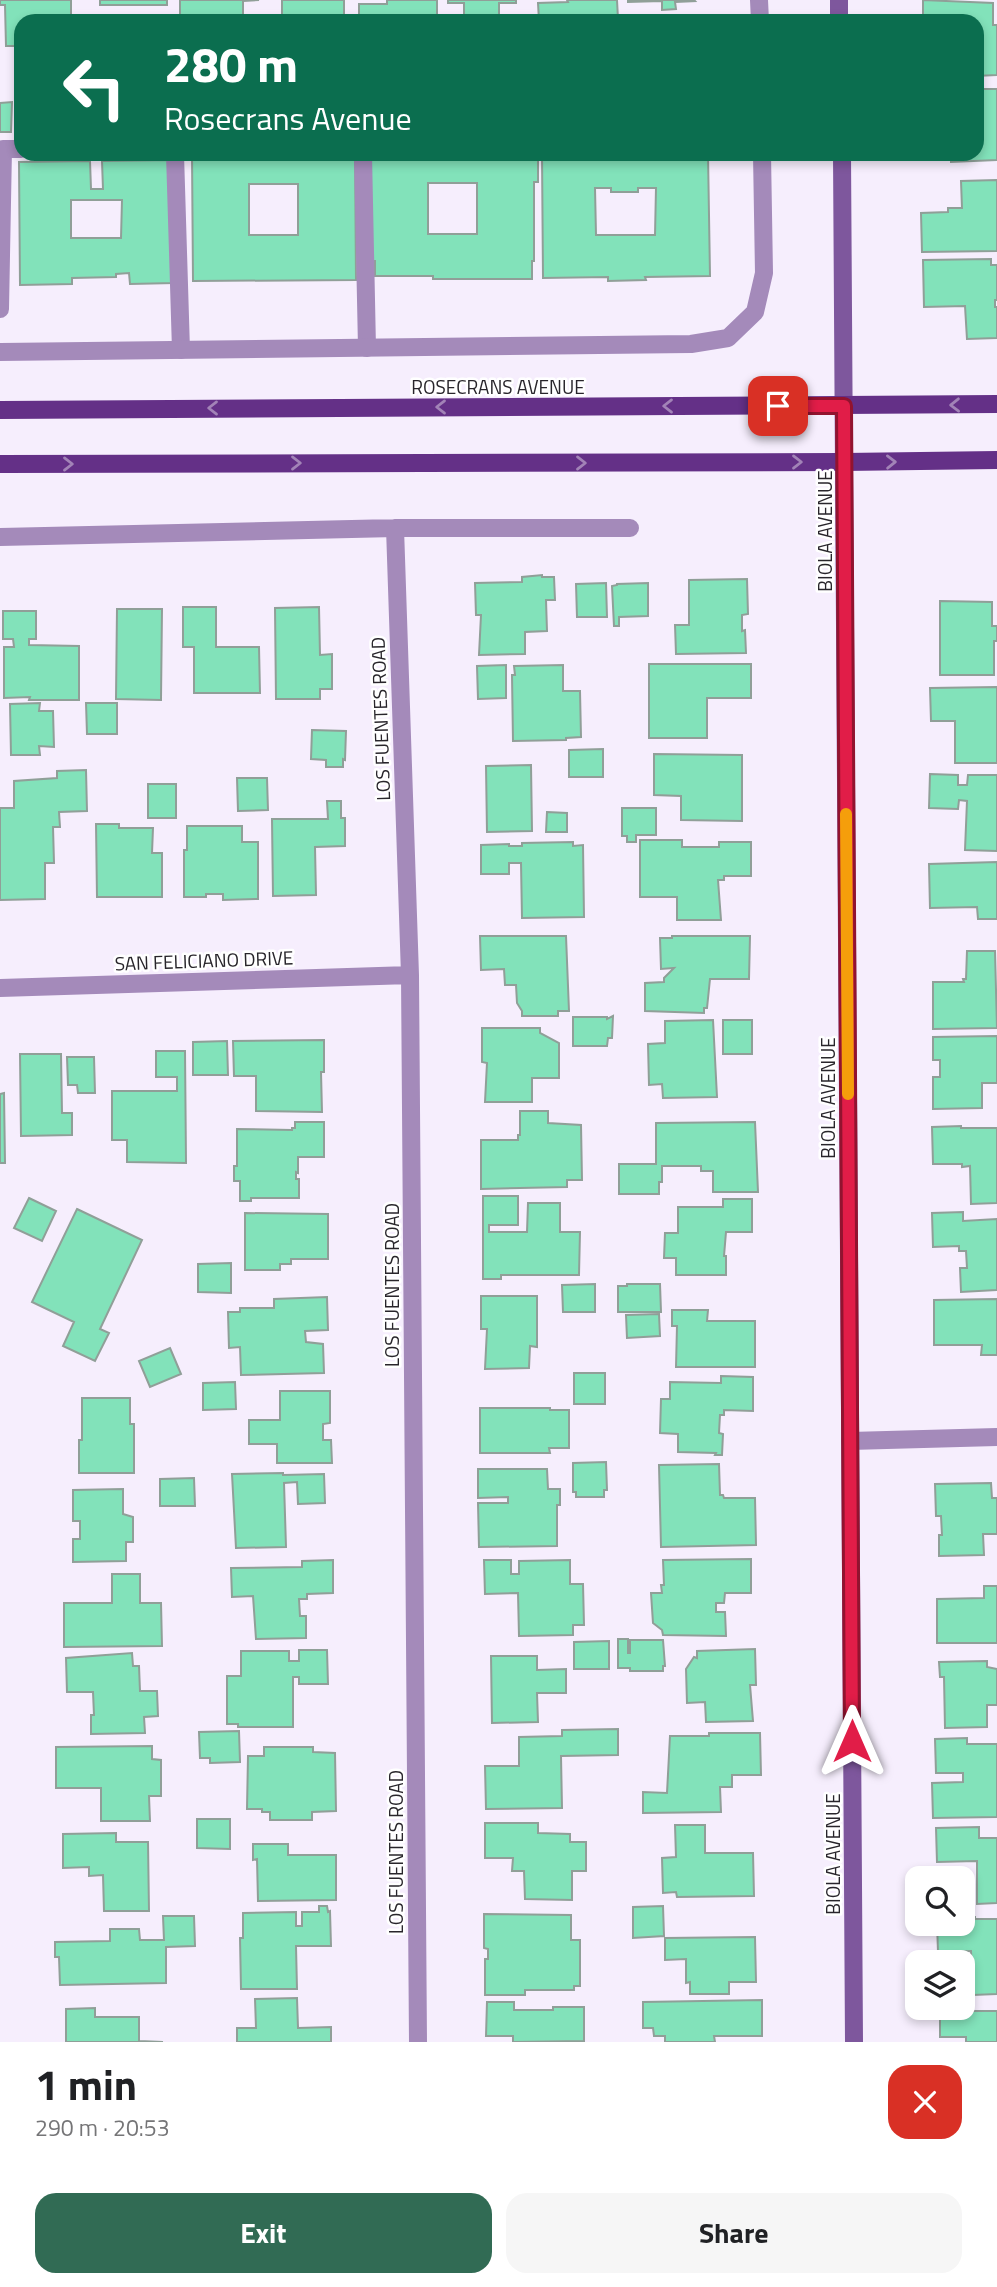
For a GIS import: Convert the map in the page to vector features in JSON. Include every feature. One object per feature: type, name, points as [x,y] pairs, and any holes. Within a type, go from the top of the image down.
[{"type":"main road","name":"ROSECRANS AVENUE","points":[[0,410],[997,404]]},
{"type":"main road","points":[[0,464],[997,460]]},
{"type":"street","points":[[0,309],[8,149]]},
{"type":"street","points":[[175,161],[181,350]]},
{"type":"street","points":[[363,161],[367,348]]},
{"type":"street","name":"ROSECRANS AVENUE","points":[[0,352],[691,344],[728,338],[755,312],[764,272],[762,161]]},
{"type":"street","name":"BIOLA AVENUE","points":[[842,161],[854,2042]]},
{"type":"street","points":[[0,537],[395,528],[630,528]]},
{"type":"street","name":"LOS FUENTES ROAD","points":[[395,528],[410,975],[418,2042]]},
{"type":"street","name":"SAN FELICIANO DRIVE","points":[[0,988],[410,975]]},
{"type":"street","points":[[850,1441],[997,1437]]},
{"type":"building","points":[[0,0],[71,0],[71,14],[14,14],[14,46],[6,46],[5,5],[0,5]]},
{"type":"building","points":[[100,0],[167,0],[167,5],[100,5]]},
{"type":"building","points":[[180,0],[259,0],[243,1],[243,14],[180,14]]},
{"type":"building","points":[[282,0],[344,0],[344,14],[282,14]]},
{"type":"building","points":[[387,0],[437,0],[437,14],[359,14],[359,4],[387,4]]},
{"type":"building","points":[[448,0],[516,0],[516,3],[499,3],[499,14],[464,14],[464,3],[448,3]]},
{"type":"building","points":[[567,0],[617,0],[618,14],[539,14],[538,3],[568,2]]},
{"type":"building","points":[[628,0],[695,1],[675,2],[676,9],[662,10],[662,1]]},
{"type":"building","points":[[923,0],[993,3],[993,25],[997,25],[997,75],[984,76],[984,14],[923,14]]},
{"type":"building","points":[[984,89],[997,89],[997,160],[984,161]]},
{"type":"building","points":[[12,102],[11,132],[0,132],[0,103]]},
{"type":"building","points":[[90,161],[91,189],[103,189],[102,161],[173,161],[174,283],[130,284],[129,273],[116,274],[116,277],[72,278],[72,284],[20,285],[19,162]],"holes":[[[71,200],[122,200],[121,238],[71,238]]]},
{"type":"building","points":[[192,161],[355,161],[356,280],[193,281]],"holes":[[[249,184],[298,184],[298,235],[249,235]]]},
{"type":"building","points":[[371,161],[538,161],[538,182],[534,182],[532,279],[375,276],[375,261],[371,261]],"holes":[[[428,183],[477,183],[477,234],[428,234]]]},
{"type":"building","points":[[542,161],[708,161],[710,276],[645,277],[646,280],[608,281],[608,277],[543,278]],"holes":[[[595,188],[611,188],[611,192],[638,192],[638,188],[656,188],[655,235],[596,235]]]},
{"type":"building","points":[[997,180],[997,251],[922,252],[921,213],[948,212],[948,208],[962,208],[961,181]]},
{"type":"building","points":[[991,259],[991,265],[997,265],[997,338],[967,339],[965,306],[924,307],[923,260]]},
{"type":"building","points":[[522,577],[554,577],[555,600],[546,600],[547,631],[525,632],[525,654],[479,655],[481,615],[476,615],[475,583],[522,582]]},
{"type":"building","points":[[747,579],[748,614],[742,615],[746,653],[676,654],[675,625],[689,625],[689,580]]},
{"type":"building","points":[[606,583],[607,617],[577,617],[576,584]]},
{"type":"building","points":[[648,583],[648,616],[619,617],[619,626],[614,626],[612,586]]},
{"type":"building","points":[[940,601],[992,602],[992,626],[997,626],[994,675],[940,675]]},
{"type":"building","points":[[183,607],[216,607],[216,647],[259,647],[260,693],[194,693],[194,647],[183,647]]},
{"type":"building","points":[[319,607],[320,655],[332,654],[332,689],[320,689],[320,699],[276,699],[275,608]]},
{"type":"building","points":[[117,609],[162,609],[161,700],[116,699]]},
{"type":"building","points":[[3,611],[36,611],[36,639],[29,639],[29,645],[79,646],[79,700],[4,698],[4,647],[14,647],[13,639],[3,639]]},
{"type":"building","points":[[649,664],[751,664],[751,698],[707,698],[707,738],[649,738]]},
{"type":"building","points":[[506,665],[506,698],[478,699],[477,666]]},
{"type":"building","points":[[563,665],[563,691],[580,691],[581,737],[566,740],[513,741],[514,666]]},
{"type":"building","points":[[997,687],[997,763],[955,763],[955,721],[931,721],[930,688]]},
{"type":"building","points":[[40,703],[39,711],[53,711],[54,747],[39,746],[40,755],[11,755],[10,704]]},
{"type":"building","points":[[86,703],[117,703],[117,734],[87,734]]},
{"type":"building","points":[[312,730],[346,731],[343,767],[326,767],[326,760],[311,759]]},
{"type":"building","points":[[603,749],[603,777],[569,777],[569,750]]},
{"type":"building","points":[[654,754],[742,755],[742,821],[681,820],[681,796],[654,795]]},
{"type":"building","points":[[531,765],[532,831],[487,832],[486,766]]},
{"type":"building","points":[[86,770],[87,811],[59,812],[60,827],[53,827],[54,863],[45,863],[45,899],[0,900],[0,808],[14,808],[14,781],[57,778],[57,771]]},
{"type":"building","points":[[930,774],[958,775],[958,785],[967,785],[968,775],[997,775],[997,851],[965,850],[967,801],[959,800],[958,809],[929,808]]},
{"type":"building","points":[[237,778],[267,778],[268,810],[238,811]]},
{"type":"building","points":[[148,784],[176,784],[176,818],[148,818]]},
{"type":"building","points":[[327,801],[341,801],[341,818],[345,818],[345,846],[315,847],[316,895],[273,896],[272,819],[328,819]]},
{"type":"building","points":[[622,808],[656,808],[656,835],[636,835],[636,842],[627,842],[627,836],[622,836]]},
{"type":"building","points":[[547,812],[567,813],[567,832],[546,832]]},
{"type":"building","points":[[96,824],[119,824],[119,828],[153,828],[152,853],[162,853],[162,897],[97,897]]},
{"type":"building","points":[[187,826],[242,826],[242,842],[258,842],[258,899],[223,900],[223,894],[184,897]]},
{"type":"building","points":[[640,840],[682,840],[682,847],[719,847],[719,842],[751,842],[751,876],[724,876],[724,880],[718,880],[721,920],[677,920],[677,897],[640,897]]},
{"type":"building","points":[[573,842],[573,846],[583,845],[584,917],[522,918],[521,863],[509,863],[509,874],[481,874],[481,845],[522,846],[522,843]]},
{"type":"building","points":[[997,862],[997,919],[978,919],[977,907],[930,908],[929,864]]},
{"type":"building","points":[[480,936],[566,936],[569,1011],[558,1011],[558,1016],[522,1016],[517,1003],[516,985],[505,985],[504,969],[481,970]]},
{"type":"building","points":[[750,936],[749,979],[710,979],[704,1013],[645,1011],[645,983],[664,982],[664,978],[674,968],[661,969],[660,938]]},
{"type":"building","points":[[967,951],[995,951],[997,1028],[933,1029],[933,982],[964,982]]},
{"type":"building","points":[[613,1016],[612,1038],[608,1038],[607,1046],[573,1046],[573,1017],[607,1019]]},
{"type":"building","points":[[713,1020],[717,1097],[663,1098],[662,1084],[649,1085],[648,1044],[665,1043],[665,1021]]},
{"type":"building","points":[[723,1020],[752,1020],[752,1054],[723,1054]]},
{"type":"building","points":[[482,1028],[540,1028],[540,1033],[559,1043],[559,1078],[532,1078],[532,1102],[485,1102],[487,1063],[482,1062]]},
{"type":"building","points":[[997,1036],[997,1083],[982,1083],[982,1108],[933,1109],[933,1077],[940,1077],[940,1060],[933,1060],[933,1037]]},
{"type":"building","points":[[324,1040],[324,1072],[321,1072],[322,1112],[256,1111],[256,1076],[234,1076],[233,1041]]},
{"type":"building","points":[[227,1041],[228,1075],[193,1075],[193,1042]]},
{"type":"building","points":[[156,1051],[185,1051],[186,1163],[127,1162],[127,1140],[112,1140],[112,1091],[177,1091],[177,1077],[156,1077]]},
{"type":"building","points":[[20,1054],[61,1054],[62,1113],[72,1113],[72,1135],[21,1136]]},
{"type":"building","points":[[67,1057],[94,1057],[95,1093],[78,1093],[77,1085],[68,1085]]},
{"type":"building","points":[[4,1093],[5,1163],[0,1163],[0,1094]]},
{"type":"building","points":[[520,1111],[548,1111],[548,1123],[581,1125],[582,1180],[567,1180],[567,1187],[481,1189],[481,1140],[518,1140]]},
{"type":"building","points":[[295,1122],[324,1122],[324,1157],[298,1157],[296,1179],[299,1179],[299,1198],[251,1198],[251,1201],[240,1201],[240,1181],[234,1181],[234,1166],[237,1166],[237,1129],[292,1130],[295,1128]]},
{"type":"building","points":[[755,1122],[758,1192],[713,1192],[713,1171],[701,1171],[701,1166],[662,1166],[659,1194],[619,1194],[619,1164],[656,1164],[656,1123]]},
{"type":"building","points":[[932,1127],[997,1128],[997,1203],[971,1204],[970,1166],[933,1164]]},
{"type":"building","points":[[483,1196],[518,1196],[518,1225],[489,1225],[489,1232],[527,1232],[528,1203],[560,1203],[560,1232],[580,1232],[579,1275],[501,1275],[501,1279],[483,1279]]},
{"type":"building","points":[[29,1198],[56,1211],[42,1241],[14,1228]]},
{"type":"building","points":[[723,1199],[752,1199],[752,1232],[726,1232],[726,1275],[676,1275],[676,1258],[664,1258],[665,1233],[678,1233],[678,1207],[723,1207]]},
{"type":"building","points":[[77,1209],[142,1240],[100,1329],[109,1333],[95,1361],[63,1346],[74,1322],[32,1302]]},
{"type":"building","points":[[963,1212],[963,1221],[997,1219],[997,1290],[961,1292],[960,1268],[967,1268],[966,1251],[959,1251],[959,1246],[933,1247],[932,1213]]},
{"type":"building","points":[[245,1213],[328,1214],[328,1259],[291,1259],[291,1264],[280,1264],[280,1270],[245,1270]]},
{"type":"building","points":[[231,1263],[231,1293],[198,1292],[198,1264]]},
{"type":"building","points":[[595,1284],[595,1312],[563,1312],[562,1285]]},
{"type":"building","points":[[660,1284],[661,1312],[618,1312],[618,1286]]},
{"type":"building","points":[[481,1296],[537,1296],[537,1347],[530,1346],[529,1368],[485,1369],[487,1329],[481,1329]]},
{"type":"building","points":[[327,1297],[328,1330],[305,1331],[306,1342],[323,1344],[324,1373],[241,1375],[240,1347],[229,1348],[228,1312],[240,1312],[240,1308],[274,1308],[274,1299]]},
{"type":"building","points":[[997,1299],[997,1355],[981,1355],[982,1345],[934,1345],[934,1300]]},
{"type":"building","points":[[672,1310],[708,1310],[707,1321],[755,1321],[755,1367],[676,1367],[677,1326],[672,1326]]},
{"type":"building","points":[[659,1314],[660,1336],[627,1338],[626,1315]]},
{"type":"building","points":[[170,1348],[181,1374],[150,1387],[139,1361]]},
{"type":"building","points":[[574,1373],[605,1373],[605,1404],[574,1404]]},
{"type":"building","points":[[721,1376],[753,1377],[753,1411],[724,1410],[724,1415],[720,1415],[722,1455],[678,1452],[678,1434],[660,1433],[661,1399],[670,1399],[670,1382],[721,1383]]},
{"type":"building","points":[[235,1382],[236,1409],[203,1410],[203,1383]]},
{"type":"building","points":[[280,1391],[330,1391],[330,1423],[323,1424],[323,1440],[331,1440],[332,1463],[277,1463],[277,1444],[249,1444],[249,1420],[280,1420]]},
{"type":"building","points":[[82,1398],[130,1398],[130,1424],[134,1424],[134,1473],[79,1473]]},
{"type":"building","points":[[480,1408],[569,1410],[569,1448],[549,1448],[550,1453],[480,1453]]},
{"type":"building","points":[[606,1462],[607,1490],[604,1490],[604,1497],[576,1497],[576,1492],[573,1492],[573,1463]]},
{"type":"building","points":[[719,1464],[720,1495],[724,1498],[755,1498],[756,1545],[661,1547],[659,1465]]},
{"type":"building","points":[[478,1469],[547,1469],[548,1489],[560,1489],[560,1505],[557,1505],[557,1546],[479,1547],[478,1503],[508,1503],[508,1497],[478,1498]]},
{"type":"building","points":[[232,1474],[324,1474],[325,1503],[298,1504],[297,1482],[284,1483],[286,1547],[236,1548]]},
{"type":"building","points":[[194,1478],[195,1506],[160,1506],[160,1479]]},
{"type":"building","points":[[991,1483],[992,1498],[997,1498],[997,1534],[983,1534],[984,1555],[939,1556],[941,1516],[936,1516],[935,1484]]},
{"type":"building","points":[[123,1489],[123,1514],[133,1517],[133,1542],[126,1542],[126,1561],[73,1562],[73,1539],[80,1539],[80,1521],[73,1521],[73,1490]]},
{"type":"building","points":[[751,1559],[751,1593],[725,1593],[724,1603],[716,1603],[716,1612],[725,1612],[726,1636],[663,1635],[662,1630],[653,1623],[651,1593],[662,1593],[663,1560]]},
{"type":"building","points":[[333,1560],[333,1593],[307,1594],[307,1599],[299,1599],[300,1616],[306,1616],[306,1638],[256,1639],[253,1596],[232,1597],[231,1568],[302,1567],[302,1561]]},
{"type":"building","points":[[484,1560],[511,1560],[511,1574],[519,1574],[519,1561],[570,1560],[570,1584],[583,1584],[584,1625],[573,1625],[573,1635],[519,1636],[518,1593],[485,1594]]},
{"type":"building","points":[[112,1574],[140,1574],[140,1603],[161,1603],[162,1646],[64,1647],[64,1603],[112,1603]]},
{"type":"building","points":[[984,1586],[997,1586],[997,1643],[937,1643],[937,1599],[984,1598]]},
{"type":"building","points":[[618,1639],[628,1639],[628,1653],[630,1640],[663,1640],[663,1671],[630,1671],[630,1668],[618,1668]]},
{"type":"building","points":[[609,1641],[609,1669],[574,1669],[574,1642]]},
{"type":"building","points":[[755,1649],[756,1685],[750,1685],[753,1721],[706,1722],[705,1702],[687,1703],[686,1669],[694,1657],[697,1658],[697,1651]]},
{"type":"building","points":[[299,1650],[327,1650],[328,1684],[299,1684],[299,1677],[293,1677],[293,1727],[238,1727],[238,1724],[227,1724],[227,1676],[241,1676],[241,1651],[289,1651],[289,1661],[299,1661]]},
{"type":"building","points":[[132,1653],[133,1666],[139,1666],[140,1691],[157,1691],[158,1716],[144,1717],[145,1733],[91,1734],[93,1692],[67,1692],[66,1658]]},
{"type":"building","points":[[491,1656],[537,1656],[537,1670],[566,1669],[566,1693],[537,1693],[538,1722],[492,1723]]},
{"type":"building","points":[[987,1661],[987,1667],[997,1669],[997,1705],[987,1705],[987,1727],[945,1728],[944,1677],[940,1677],[939,1662]]},
{"type":"building","points":[[618,1729],[618,1755],[561,1756],[562,1808],[486,1809],[485,1766],[519,1766],[519,1737],[562,1736],[562,1730]]},
{"type":"building","points":[[239,1731],[240,1762],[210,1763],[210,1758],[200,1758],[199,1732]]},
{"type":"building","points":[[709,1733],[760,1733],[761,1775],[732,1775],[732,1787],[720,1787],[721,1812],[643,1813],[643,1792],[667,1793],[670,1736],[709,1736]]},
{"type":"building","points":[[967,1738],[967,1744],[997,1744],[997,1817],[933,1818],[932,1783],[963,1782],[963,1773],[936,1773],[935,1739]]},
{"type":"building","points":[[152,1746],[152,1759],[161,1760],[161,1796],[149,1796],[150,1821],[101,1821],[101,1788],[56,1788],[56,1747]]},
{"type":"building","points":[[264,1747],[313,1747],[313,1752],[335,1753],[336,1811],[312,1812],[312,1820],[270,1820],[270,1812],[247,1809],[248,1756],[264,1756]]},
{"type":"building","points":[[197,1819],[230,1819],[230,1849],[197,1848]]},
{"type":"building","points":[[485,1823],[538,1823],[538,1833],[570,1834],[570,1842],[586,1842],[586,1871],[572,1871],[572,1900],[525,1899],[524,1871],[512,1871],[513,1858],[485,1858]]},
{"type":"building","points":[[675,1825],[705,1825],[705,1853],[753,1853],[754,1896],[677,1897],[676,1892],[663,1893],[662,1858],[676,1857]]},
{"type":"building","points":[[979,1827],[979,1838],[997,1838],[997,1903],[977,1904],[977,1861],[937,1862],[936,1828]]},
{"type":"building","points":[[116,1833],[116,1842],[148,1842],[149,1911],[104,1911],[103,1875],[89,1876],[89,1867],[63,1868],[63,1834]]},
{"type":"building","points":[[253,1844],[288,1844],[288,1855],[336,1855],[336,1900],[258,1901],[257,1859],[253,1860]]},
{"type":"building","points":[[319,1906],[327,1906],[328,1912],[330,1911],[331,1946],[296,1946],[297,1989],[241,1989],[240,1938],[243,1938],[243,1913],[296,1912],[296,1926],[302,1926],[302,1912],[319,1912]]},
{"type":"building","points":[[663,1906],[664,1936],[633,1938],[633,1907]]},
{"type":"building","points":[[484,1914],[571,1915],[571,1940],[580,1940],[580,1986],[574,1986],[574,1990],[525,1990],[525,1995],[485,1995],[485,1959],[488,1959],[488,1949],[484,1948]]},
{"type":"building","points":[[163,1916],[194,1916],[195,1946],[166,1947],[166,1983],[60,1985],[59,1957],[55,1957],[55,1942],[110,1941],[110,1929],[139,1929],[140,1940],[164,1940]]},
{"type":"building","points":[[975,1919],[997,1919],[997,1994],[975,1995],[975,1950],[938,1950],[937,1936],[975,1936]]},
{"type":"building","points":[[755,1937],[756,1982],[729,1982],[729,1994],[690,1994],[690,1982],[686,1983],[686,1959],[665,1960],[665,1938]]},
{"type":"building","points":[[297,1998],[298,2028],[331,2027],[331,2042],[237,2042],[237,2028],[256,2028],[255,1999]]},
{"type":"building","points":[[762,2000],[762,2036],[714,2036],[715,2042],[665,2042],[665,2036],[654,2036],[653,2028],[643,2028],[643,2002]]},
{"type":"building","points":[[487,2002],[514,2002],[514,2010],[584,2007],[584,2041],[513,2042],[513,2036],[486,2036]]},
{"type":"building","points":[[95,2008],[95,2017],[139,2017],[139,2041],[163,2042],[66,2042],[66,2009]]},
{"type":"building","points":[[975,2011],[997,2011],[997,2042],[966,2042],[966,2037],[940,2037],[940,2020],[975,2020]]},
{"type":"slow traffic","points":[[846,814],[848,1094]]},
{"type":"route","points":[[778,406],[844,406],[852,1741]]}]
